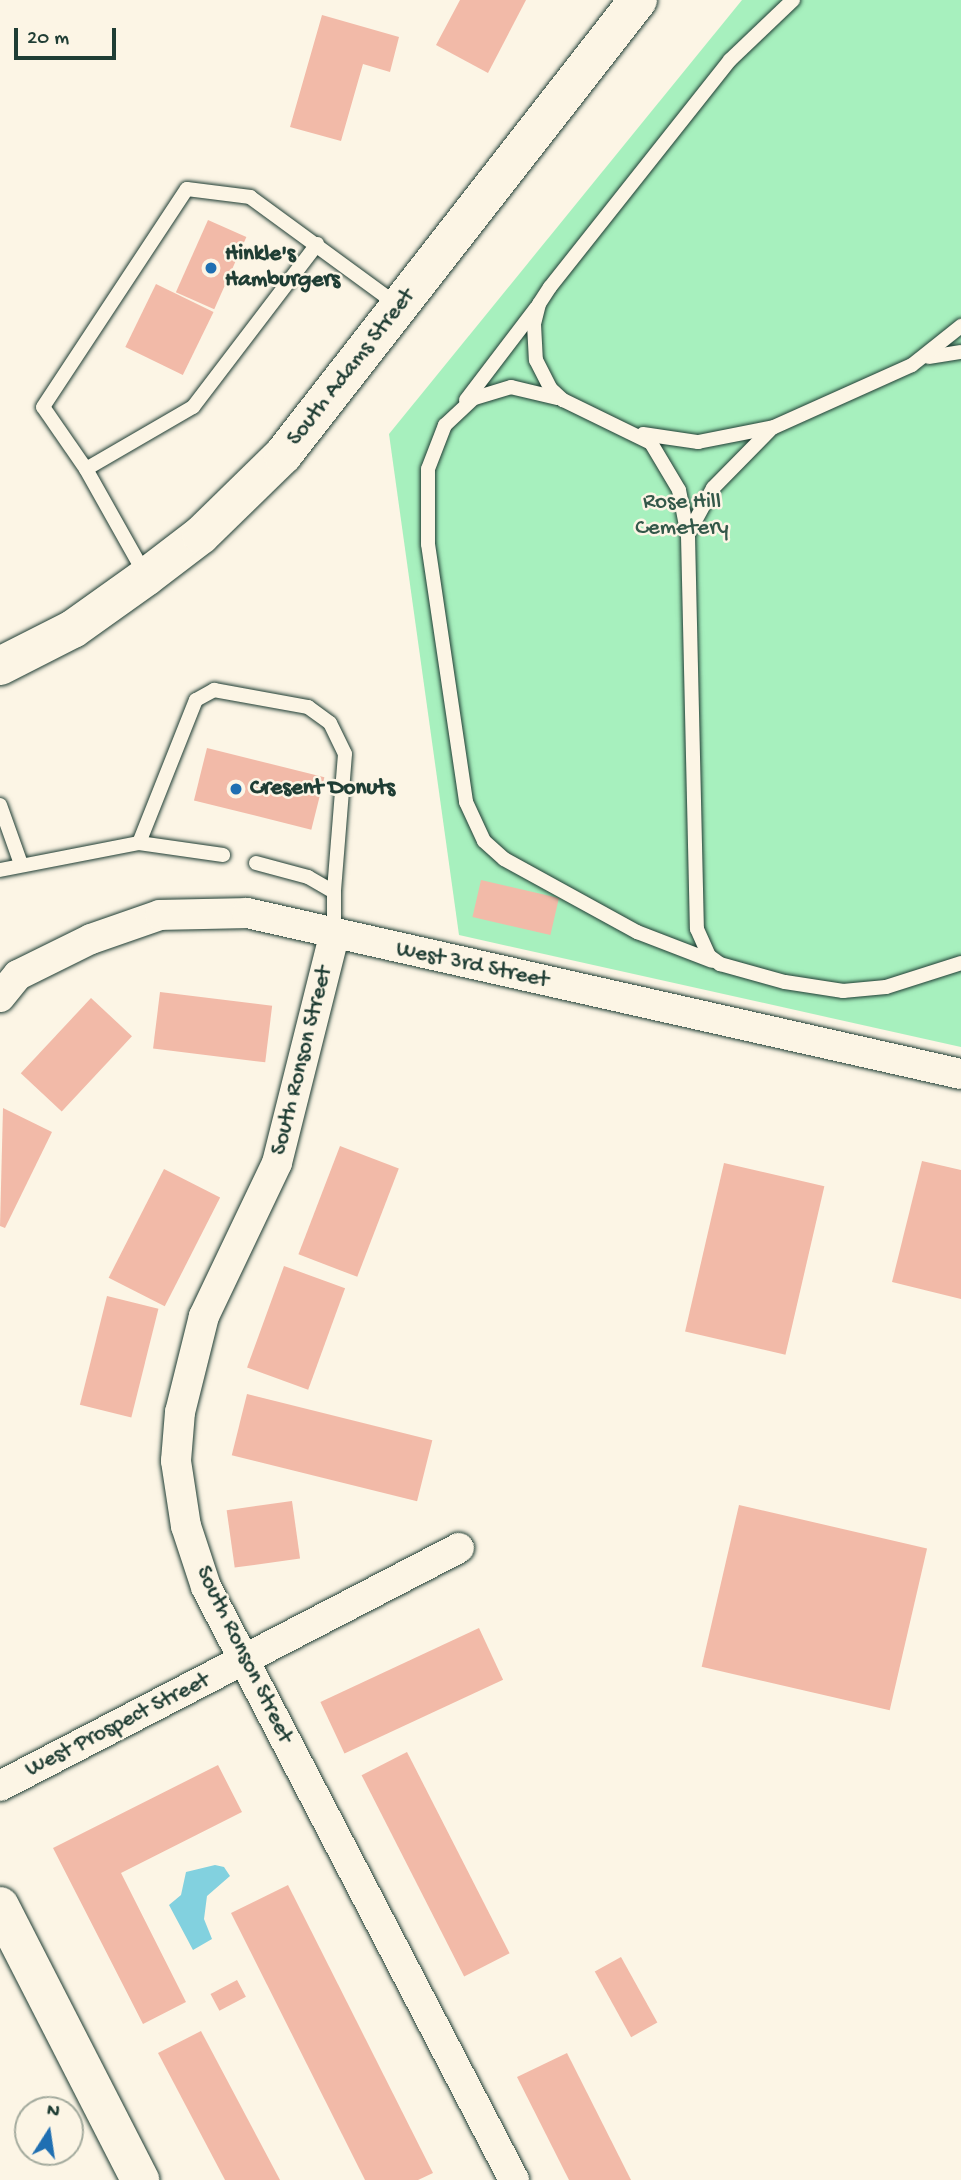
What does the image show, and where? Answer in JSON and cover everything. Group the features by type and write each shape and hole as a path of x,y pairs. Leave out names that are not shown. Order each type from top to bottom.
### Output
{"main road":[{"name":"South Adams Street","path":"0,666 73,629 146,577 201,534 284,455 638,0"},
{"path":"0,1906 140,2180"}],"street":[{"name":"West 3rd Street","path":"0,997 18,975 91,939 160,915 247,913 334,936 961,1074"},
{"name":"South Ronson Street","path":"334,936 277,1163 204,1316 180,1412 176,1461 186,1526 206,1587 242,1662 514,2180"},
{"name":"West Prospect Street","path":"0,1786 459,1548"}],"lane":[{"path":"793,0 760,26 730,60 445,425 432,453 425,502 470,816 492,851 504,859 637,932 720,964 785,982 855,991 915,980 961,962"},
{"path":"146,577 86,469 43,407 187,190 250,197 400,307"},
{"path":"86,469 192,407 317,244"},
{"path":"539,304 534,324 536,360 550,388 563,400"},
{"path":"912,365 961,326"},
{"path":"463,405 485,393 511,387 563,400 639,433 698,442 774,427 912,365 961,352"},
{"path":"688,536 713,488 774,427"},
{"path":"639,433 662,455 672,473 688,536 697,929 709,956 720,964"},
{"path":"139,843 196,700 214,690 308,707 330,723 345,754 334,892 334,936"},
{"path":"0,805 21,864"},
{"path":"0,870 139,843 223,855"},
{"path":"256,863 308,877 334,892"}],"green space":[{"name":"Rose Hill Cemetery","path":"742,0 961,0 961,1047 459,935 389,434"}],"water":[{"path":"215,1865 224,1867 230,1876 207,1896 204,1919 212,1939 193,1950 169,1905 181,1895 186,1872"}],"building":[{"path":"460,0 526,0 488,73 436,45"},
{"path":"322,15 399,37 390,72 363,64 341,141 290,127"},
{"path":"208,220 246,237 214,309 176,292"},
{"path":"156,284 214,312 183,375 125,347"},
{"path":"207,748 324,777 311,830 194,800"},
{"path":"481,880 559,898 550,935 472,917"},
{"path":"160,992 272,1006 265,1062 153,1049"},
{"path":"91,998 132,1036 62,1112 21,1073"},
{"path":"3,1108 52,1132 5,1228 0,1226"},
{"path":"340,1146 399,1169 357,1277 298,1254"},
{"path":"922,1161 961,1170 961,1299 892,1282"},
{"path":"724,1163 824,1186 785,1355 685,1332"},
{"path":"164,1169 220,1198 165,1306 109,1278"},
{"path":"284,1266 345,1288 308,1390 247,1367"},
{"path":"107,1296 158,1309 131,1417 80,1405"},
{"path":"247,1394 432,1440 417,1501 232,1455"},
{"path":"292,1501 300,1558 235,1568 227,1510"},
{"path":"739,1505 927,1548 890,1710 702,1667"},
{"path":"479,1628 503,1680 344,1754 320,1702"},
{"path":"407,1752 510,1953 464,1977 362,1775"},
{"path":"218,1765 242,1812 121,1873 186,2002 143,2024 53,1848"},
{"path":"288,1885 433,2173 418,2180 365,2180 231,1913"},
{"path":"621,1957 657,2023 631,2037 595,1972"},
{"path":"237,1980 246,1997 219,2011 211,1994"},
{"path":"201,2031 280,2180 225,2180 158,2053"},
{"path":"567,2053 631,2180 569,2180 517,2077"}],"place":[{"name":"Hinkle's Hamburgers","path":"211,268"},
{"name":"Cresent Donuts","path":"236,789"}]}
